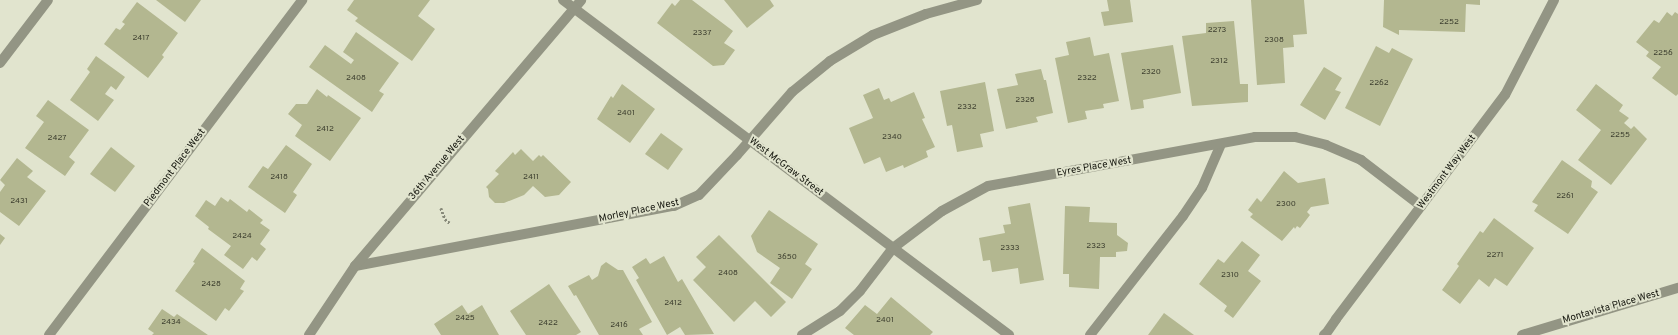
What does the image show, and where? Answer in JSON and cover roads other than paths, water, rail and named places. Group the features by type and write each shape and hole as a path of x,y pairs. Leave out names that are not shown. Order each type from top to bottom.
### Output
{"street":[{"path":"0,63 48,0"},
{"name":"Piedmont Place West","path":"48,335 302,0"},
{"name":"West McGraw Street","path":"563,0 1009,335"},
{"name":"36th Avenue West","path":"309,335 355,266 581,0"},
{"name":"Morley Place West","path":"355,266 674,206 699,195 751,141 792,92 830,61 873,35 926,14 977,0"},
{"name":"Westmont Way West","path":"1325,335 1505,95 1554,0"},
{"name":"Eyres Place West","path":"802,335 840,311 860,291 893,248 942,211 988,186 1255,137 1295,137 1326,145 1361,160 1421,206"},
{"path":"1090,335 1183,216 1202,188 1221,144"},
{"name":"Montavista Place West","path":"1522,335 1545,331 1678,288"}]}
